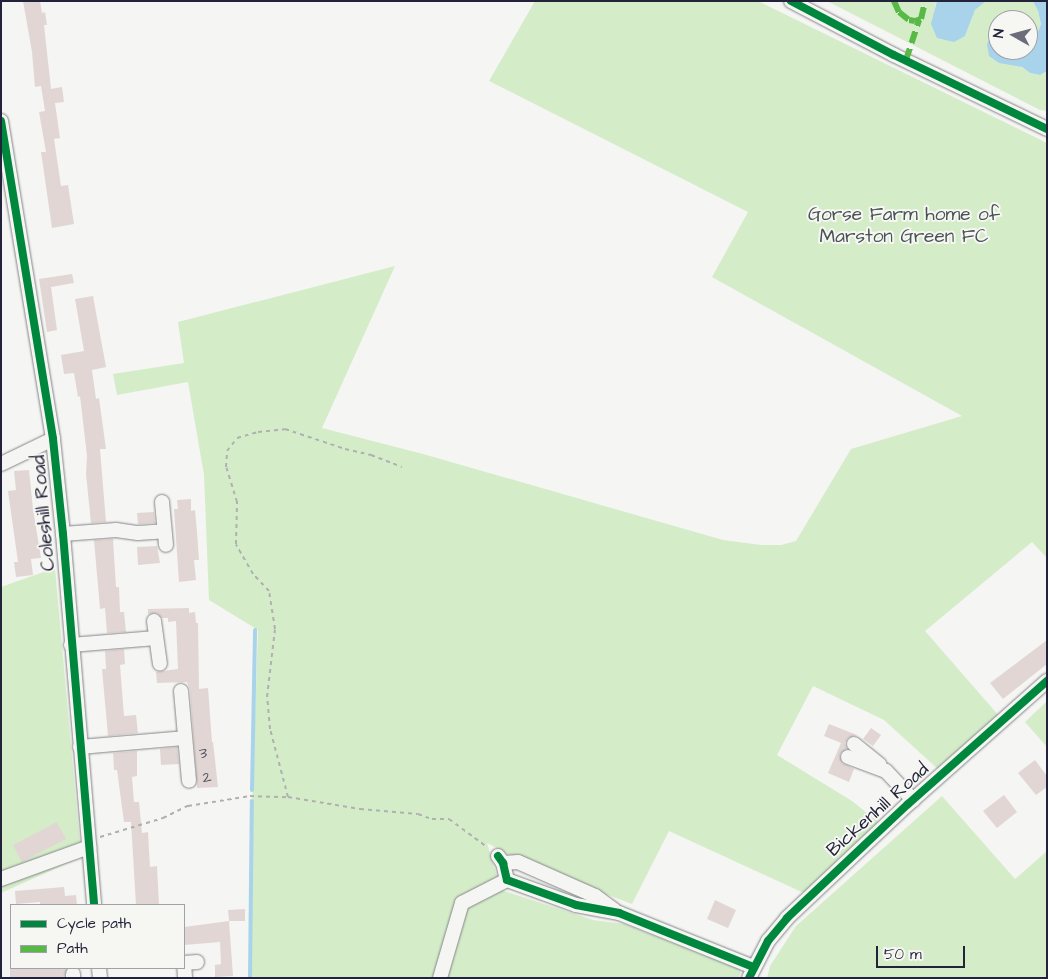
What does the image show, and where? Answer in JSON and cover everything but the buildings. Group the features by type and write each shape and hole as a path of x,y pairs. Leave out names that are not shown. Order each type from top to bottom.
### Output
{"street":[{"path":"791,1 894,55 1047,128"},
{"name":"Coleshill Road","path":"1,121 53,439 63,534 80,747 92,843 94,904"},
{"path":"1,464 53,439"},
{"path":"162,502 166,545"},
{"path":"63,534 116,530 138,533 164,531"},
{"path":"154,621 160,664"},
{"path":"71,645 156,638"},
{"name":"Bickenhill Road","path":"751,972 768,941 788,918 913,800 1047,681"},
{"path":"181,691 189,781"},
{"path":"80,747 184,738"},
{"path":"854,744 886,771 913,800"},
{"path":"848,757 886,771"},
{"path":"1,879 92,843"},
{"path":"507,880 501,860 518,862 595,896 619,913 751,972"},
{"path":"440,978 462,903 507,880 576,905 619,913"},
{"path":"185,978 188,963"}],"path":[{"path":"288,797 269,721 267,697 275,629 269,591 253,574 236,544 237,502 226,467 227,451 238,438 258,432 285,429 345,449 371,455 402,467"},
{"path":"92,843 163,818 188,806 250,796 288,797 360,809 418,814 432,819 449,819 501,860"}],"green space":[{"name":"Gorse Farm home of Marston Green FC","path":"535,1 758,1 1047,143 1047,558 1032,542 925,631 1000,717 939,770 884,720 813,686 777,755 852,801 881,824 804,893 669,831 632,904 527,864 487,843 501,890 593,920 624,924 741,970 739,978 252,978 252,804 258,630 209,600 204,475 188,382 117,395 113,374 184,363 178,322 395,266 322,428 423,454 723,540 761,545 781,545 796,541 851,449 962,416 712,277 748,212 489,81"},
{"path":"827,1 937,1 935,7 965,36 975,10 986,1 1033,1 1038,10 988,10 988,60 1011,60 1030,73 1040,75 1047,71 1047,111 1040,110"},
{"path":"1038,11 1041,24 1038,32"},
{"path":"55,568 81,857 1,893 1,587"},
{"path":"1047,701 1047,747 1025,722"},
{"path":"942,796 1015,879 1047,851 1047,978 767,978 770,966 796,926"}],"water":[{"path":"937,1 986,1 975,10 965,36 954,42 937,38 931,24"},
{"path":"1033,1 1047,1 1047,71 1040,75 1030,73 1022,67 999,63 995,60 1038,60 1038,32 1041,24"}],"waterway":[{"path":"252,790 255,630"},
{"path":"250,978 252,801"}],"marked path":[{"path":"894,1 899,12 909,20 915,21 921,19 925,1"},
{"path":"906,60 919,20"}],"cycle path":[{"path":"791,1 894,55 1047,129"},
{"path":"1,121 53,439 63,534 94,904"},
{"path":"749,978 768,941 787,918 908,804 1047,681"},
{"path":"498,856 503,863 507,880 576,905 619,913 753,967"}]}
